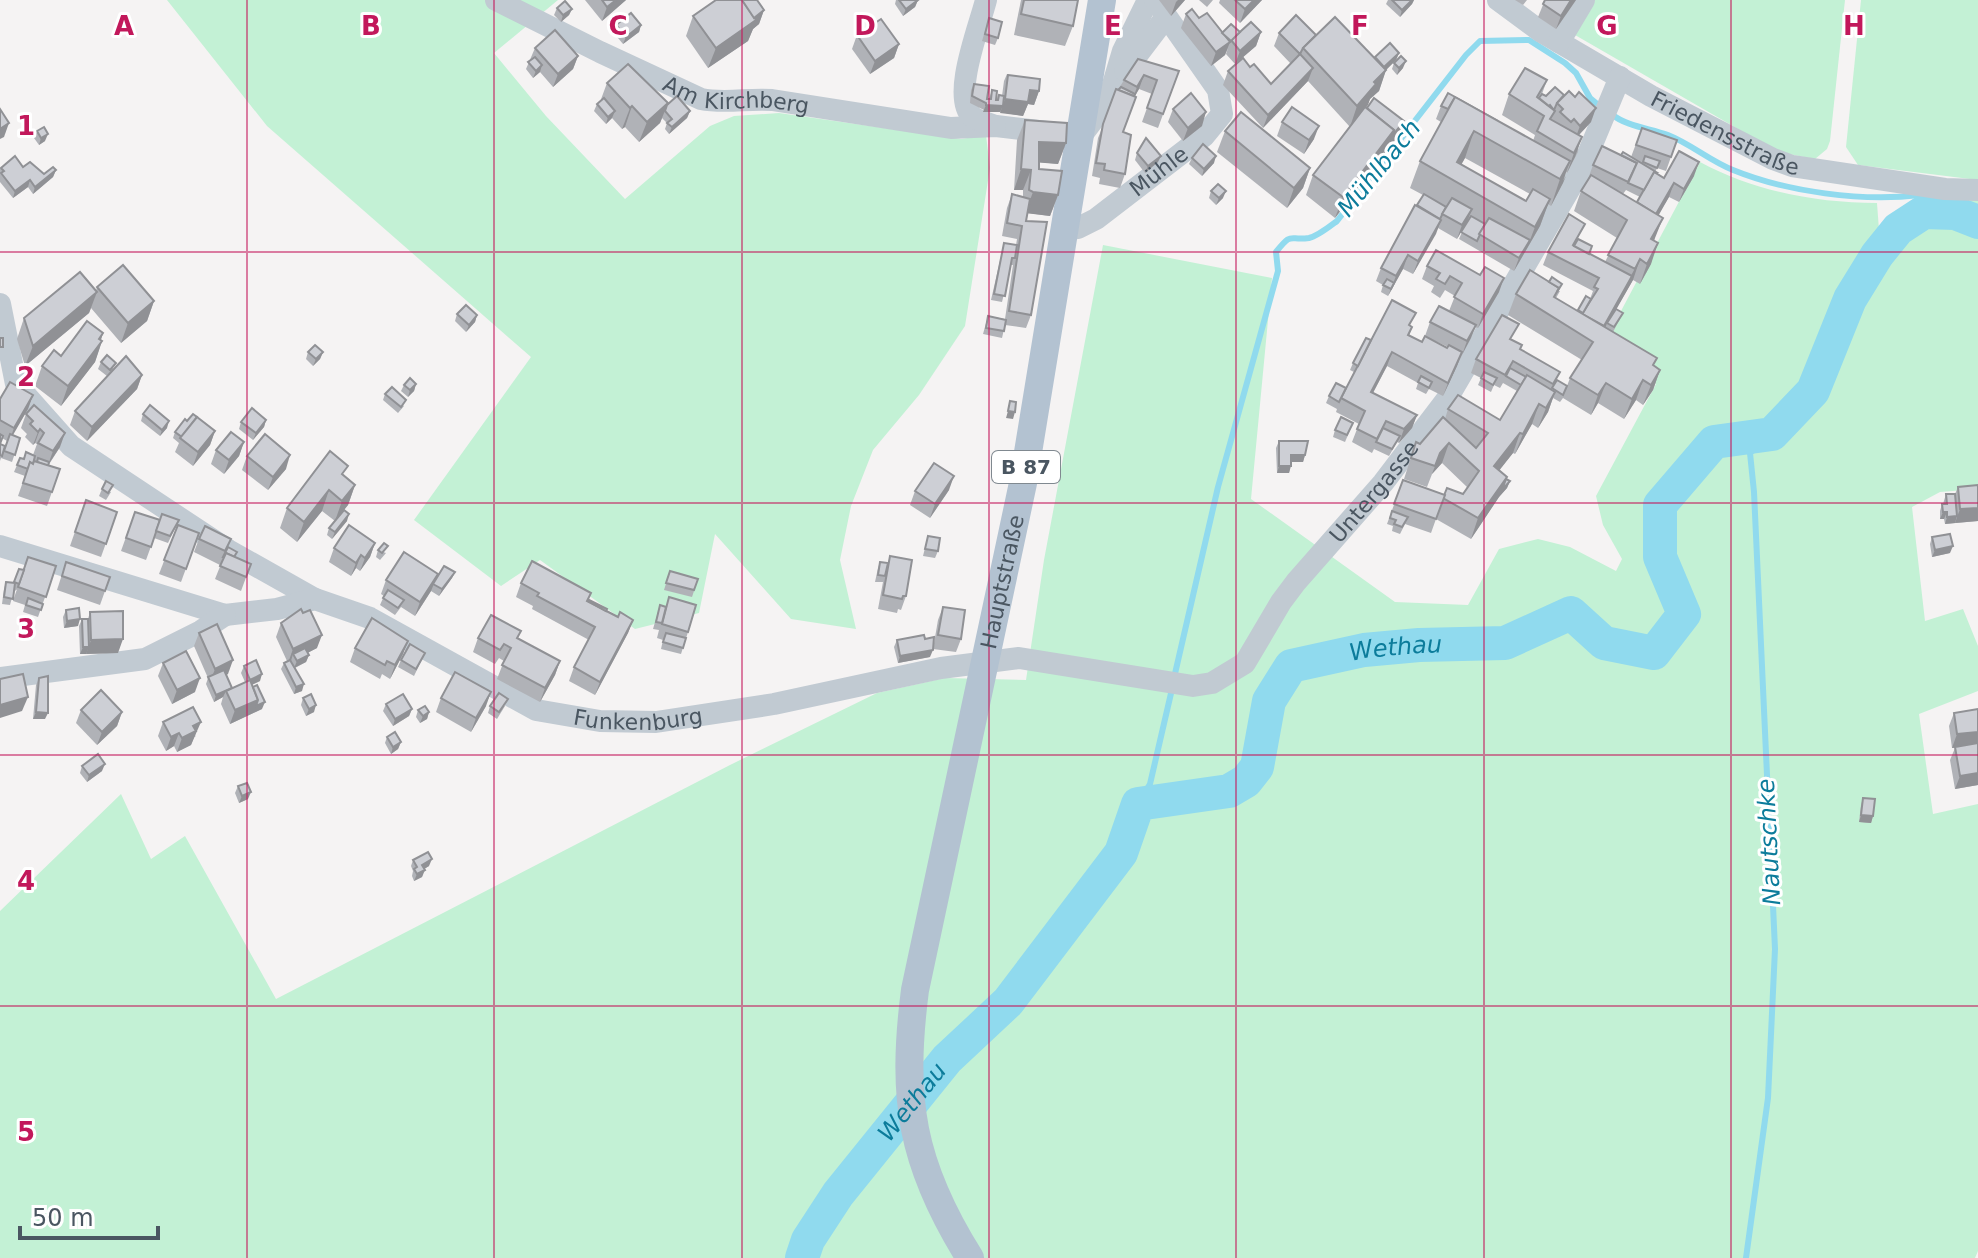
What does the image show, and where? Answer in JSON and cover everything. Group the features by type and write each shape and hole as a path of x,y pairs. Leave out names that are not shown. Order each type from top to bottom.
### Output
{"main road":[{"name":"Hauptstraße","path":"970,1258 941,1207 917,1139 908,1066 915,990 1021,494 1102,0"}],"street":[{"name":"Am Kirchberg","path":"496,0 701,99 718,103 772,100 951,128 996,126 1081,136"},
{"name":"Am Kirchberg","path":"986,0 963,88 964,105 972,117 996,126"},
{"path":"1112,88 1123,51 1148,0"},
{"name":"Friedensstraße","path":"1498,0 1514,14 1620,77 1741,143 1792,166 1945,189 1978,190"},
{"path":"1559,42 1584,0"},
{"path":"1081,136 1097,115 1160,8"},
{"name":"Mühle","path":"1065,229 1078,228 1096,219 1209,132 1222,114 1218,90 1160,8"},
{"name":"Untergasse","path":"985,660 1022,658 1193,686 1212,683 1245,663 1288,592 1383,483 1447,399 1583,166 1620,77"},
{"name":"Funkenburg","path":"0,304 16,384 71,446 228,550 315,599 370,618 536,710 600,721 656,722 774,704 985,660"},
{"path":"0,546 225,615 277,609 315,599"},
{"path":"0,678 145,659 201,631 225,615"}],"green space":[{"path":"167,0 558,0 494,53 546,116 625,199 710,126 734,116 779,113 961,139 986,135 990,168 965,326 919,395 873,450 851,506 840,560 856,629 791,619 715,534 699,613 635,629 540,560 501,586 414,520 531,357 267,126"},
{"path":"1595,0 1845,0 1827,149 1815,159 1778,152 1575,35"},
{"path":"1861,0 1978,0 1978,180 1858,165 1846,147"},
{"path":"1700,162 1763,188 1808,198 1877,203 1879,230 1902,207 1923,197 1978,197 1978,489 1940,492 1912,507 1925,621 1963,609 1978,646 1978,691 1919,714 1933,814 1978,804 1978,1251 1975,1258 0,1258 0,911 121,794 151,859 185,836 276,999 730,765 877,693 945,678 1026,680 1044,560 1103,245 1272,278 1251,499 1395,602 1468,605 1499,549 1538,539 1570,547 1616,571 1622,559 1603,525 1596,496 1656,384 1603,345"}],"building":[{"path":"602,0 616,0 607,7"},
{"path":"716,0 742,0 756,20 716,48 693,16"},
{"path":"742,0 757,0 764,10 754,18"},
{"path":"899,0 918,0 906,9"},
{"path":"1024,0 1078,0 1073,26 1021,14"},
{"path":"1235,0 1254,0 1245,9"},
{"path":"1392,0 1412,0 1402,10"},
{"path":"1545,0 1571,0 1561,16 1543,4"},
{"path":"565,1 572,9 563,15 557,8"},
{"path":"1192,9 1199,18 1207,13 1230,42 1216,52 1186,14"},
{"path":"631,13 641,25 626,37 616,25"},
{"path":"1296,15 1316,35 1300,54 1279,33"},
{"path":"1335,17 1386,70 1357,106 1303,48"},
{"path":"989,18 1002,22 998,38 985,34"},
{"path":"881,19 899,44 875,61 857,35"},
{"path":"1251,22 1261,32 1240,51 1231,40"},
{"path":"1231,24 1240,32 1231,41 1222,33"},
{"path":"555,30 578,56 558,74 535,48"},
{"path":"1390,43 1399,53 1384,67 1375,57"},
{"path":"1300,54 1313,68 1268,115 1228,71 1243,58 1250,67 1254,64 1271,84"},
{"path":"1401,56 1406,61 1399,68 1394,63"},
{"path":"535,57 542,65 536,71 528,62"},
{"path":"1138,59 1179,71 1163,114 1147,108 1157,80 1144,75 1137,87 1124,80"},
{"path":"628,64 668,103 647,122 607,83"},
{"path":"1525,68 1547,80 1537,97 1555,111 1550,119 1582,137 1574,153 1537,131 1544,116 1509,94"},
{"path":"1008,75 1040,79 1039,91 1030,90 1028,102 1005,99"},
{"path":"974,84 989,86 987,99 991,99 992,90 997,91 996,100 999,95 1004,96 1003,106 986,105 972,96"},
{"path":"1121,87 1135,94 1134,96 1118,90"},
{"path":"1555,87 1564,95 1554,110 1539,98"},
{"path":"1116,89 1136,97 1123,132 1131,135 1125,174 1104,170 1105,164 1096,163 1103,124"},
{"path":"1569,91 1575,97 1579,92 1596,108 1580,126 1560,112 1563,109 1557,103"},
{"path":"1191,93 1206,112 1188,128 1173,109"},
{"path":"1448,93 1498,121 1455,97 1448,109 1441,106"},
{"path":"677,96 690,111 672,127 667,123 672,119 665,111"},
{"path":"1455,97 1570,161 1560,179 1474,131 1457,162 1526,201 1533,189 1550,199 1535,227 1420,161"},
{"path":"604,98 615,111 608,117 597,104"},
{"path":"1374,98 1404,121 1392,136 1394,130 1367,108"},
{"path":"1292,107 1319,126 1309,140 1282,122"},
{"path":"1365,107 1394,130 1343,197 1313,175"},
{"path":"0,109 9,123 0,129"},
{"path":"1241,112 1310,168 1294,188 1225,131"},
{"path":"1025,120 1067,123 1066,143 1039,142 1039,169 1062,171 1058,195 1029,190 1031,170 1021,169"},
{"path":"44,127 48,134 41,138 37,131"},
{"path":"1642,128 1677,140 1671,157 1636,145"},
{"path":"1146,138 1161,156 1148,166 1137,153"},
{"path":"1203,144 1216,156 1204,169 1192,158"},
{"path":"1602,146 1637,163 1628,182 1593,165"},
{"path":"1679,151 1699,162 1684,189 1674,183 1656,214 1637,202 1654,172 1664,178"},
{"path":"1623,152 1656,172 1644,190 1628,183 1637,163 1621,155"},
{"path":"15,156 23,167 30,162 44,174 53,167 56,170 35,187 30,180 15,191 1,173 4,171 1,168"},
{"path":"1645,156 1660,161 1657,168 1643,162"},
{"path":"1591,175 1663,218 1651,239 1658,243 1647,264 1640,259 1635,269 1608,255 1627,220 1581,191"},
{"path":"1218,184 1226,191 1219,198 1211,191"},
{"path":"1012,194 1030,199 1026,221 1047,222 1031,315 1009,311 1022,226 1007,223"},
{"path":"1424,194 1446,207 1440,219 1417,205"},
{"path":"1452,198 1472,209 1462,225 1442,214"},
{"path":"1415,205 1441,220 1418,261 1408,255 1396,276 1381,268"},
{"path":"1569,214 1585,224 1573,245 1632,276 1604,326 1582,314 1598,289 1594,287 1599,278 1548,252"},
{"path":"1471,216 1485,224 1477,241 1461,232"},
{"path":"1489,218 1530,240 1519,258 1479,234"},
{"path":"1578,239 1592,246 1589,254 1574,246"},
{"path":"1004,243 1017,245 1005,296 994,294"},
{"path":"1436,250 1480,275 1485,267 1504,278 1483,314 1454,297 1462,283 1450,276 1445,284 1436,279 1440,273 1427,266"},
{"path":"123,265 154,301 128,323 97,287"},
{"path":"1530,270 1559,288 1554,297 1657,358 1653,365 1660,370 1651,385 1643,380 1632,399 1606,383 1598,395 1570,378 1593,342 1516,294"},
{"path":"80,272 97,292 33,346 24,318"},
{"path":"1552,277 1562,284 1557,292 1559,288 1549,282"},
{"path":"1387,279 1394,283 1391,289 1383,285"},
{"path":"1586,296 1591,299 1583,313 1578,310"},
{"path":"1392,300 1416,313 1409,325 1412,327 1408,335 1422,342 1425,336 1462,352 1448,383 1392,352 1371,392 1417,415 1404,429 1386,421 1377,439 1357,429 1365,411 1341,398"},
{"path":"466,305 477,315 469,325 457,314"},
{"path":"1439,306 1476,325 1467,341 1430,322"},
{"path":"1616,309 1623,313 1614,327 1607,323"},
{"path":"1502,315 1519,324 1510,339 1522,345 1520,349 1560,372 1553,384 1513,361 1505,375 1476,359"},
{"path":"988,316 1006,320 1004,331 986,328"},
{"path":"87,321 103,333 99,339 102,341 68,386 42,366 54,350 61,356"},
{"path":"1366,338 1371,340 1358,366 1353,363"},
{"path":"315,345 323,352 316,359 308,352"},
{"path":"107,355 116,363 110,370 101,362"},
{"path":"126,356 142,375 92,427 75,411"},
{"path":"1510,368 1526,377 1521,385 1506,376"},
{"path":"1484,372 1497,378 1493,385 1481,378"},
{"path":"1527,375 1555,392 1546,408 1539,404 1523,434 1520,433 1494,466 1507,477 1478,518 1443,498 1447,488 1463,494 1479,471 1449,443 1440,453 1435,466 1411,458 1416,442 1420,444 1443,417 1476,448 1488,433 1448,409 1458,395 1500,420"},
{"path":"1421,376 1432,382 1429,388 1418,382"},
{"path":"410,378 416,384 410,390 404,385"},
{"path":"1557,380 1567,386 1563,395 1552,388"},
{"path":"10,382 33,395 14,428 0,420 0,399"},
{"path":"1336,383 1346,388 1339,402 1329,396"},
{"path":"392,387 406,400 401,407 385,394"},
{"path":"1010,401 1016,402 1015,412 1008,411"},
{"path":"34,405 65,433 53,451 38,443 44,433 40,429 38,432 30,424 33,421 26,414"},
{"path":"150,405 169,421 162,430 143,414"},
{"path":"252,408 266,420 256,433 241,422"},
{"path":"193,414 197,417 182,437 175,432"},
{"path":"197,417 215,431 198,452 180,438"},
{"path":"1341,417 1353,423 1347,435 1335,430"},
{"path":"1383,428 1400,436 1392,449 1376,442"},
{"path":"231,432 244,442 229,460 216,450"},
{"path":"10,434 20,438 15,455 4,451"},
{"path":"265,434 290,455 273,477 247,456"},
{"path":"1279,441 1308,441 1305,455 1291,455 1291,466 1279,466"},
{"path":"330,451 348,466 342,474 355,485 342,501 329,490 304,522 287,508"},
{"path":"26,452 35,456 28,469 17,465"},
{"path":"38,458 49,462 48,466 37,462"},
{"path":"34,461 60,469 52,492 23,483 30,462 33,464"},
{"path":"934,463 954,476 935,504 915,491"},
{"path":"1403,480 1445,495 1436,519 1394,504"},
{"path":"106,481 113,485 108,493 102,489"},
{"path":"1978,485 1978,508 1960,509 1958,487"},
{"path":"1946,494 1955,494 1957,516 1947,517 1947,512 1943,512 1942,504 1947,504"},
{"path":"86,500 117,512 106,544 75,532"},
{"path":"344,510 349,514 335,532 329,528"},
{"path":"1392,511 1408,517 1402,527 1390,518"},
{"path":"135,512 160,520 151,547 126,538"},
{"path":"162,514 179,520 170,536 156,531"},
{"path":"178,525 199,533 186,569 164,560"},
{"path":"349,525 375,543 365,558 361,555 356,563 334,548"},
{"path":"205,526 231,539 225,551 199,539"},
{"path":"1950,534 1953,546 1935,550 1932,537"},
{"path":"928,536 940,538 938,551 925,549"},
{"path":"384,543 388,546 382,553 378,550"},
{"path":"228,547 237,552 234,557 226,553 223,557"},
{"path":"404,552 438,574 420,602 386,580"},
{"path":"226,553 251,564 246,577 220,566"},
{"path":"890,556 912,560 906,596 902,599 883,595"},
{"path":"28,557 56,566 46,597 18,587"},
{"path":"532,561 591,593 587,601 618,617 620,612 633,620 600,682 574,667 595,627 537,596 539,593 521,583"},
{"path":"66,562 110,577 105,591 62,576"},
{"path":"880,562 888,563 885,576 878,575"},
{"path":"444,566 455,572 442,589 433,584"},
{"path":"19,569 24,570 19,584 14,582"},
{"path":"670,571 698,579 694,590 666,583"},
{"path":"6,582 15,583 13,599 4,597"},
{"path":"388,590 404,600 398,608 383,598"},
{"path":"669,597 696,605 688,632 662,624"},
{"path":"28,598 43,604 41,610 26,605"},
{"path":"660,605 666,607 662,623 656,622"},
{"path":"943,607 965,610 961,639 938,635"},
{"path":"79,608 80,619 67,621 66,610"},
{"path":"301,609 303,613 310,610 322,635 293,649 281,623"},
{"path":"123,611 123,639 91,640 90,612"},
{"path":"491,615 521,631 517,638 560,661 545,688 502,665 511,648 504,644 500,650 478,638"},
{"path":"372,618 408,641 395,665 387,661 385,665 355,648"},
{"path":"82,619 88,619 89,647 83,647"},
{"path":"217,624 233,660 215,669 199,633"},
{"path":"666,633 686,638 683,648 663,642"},
{"path":"924,635 925,639 934,637 933,650 900,656 897,640"},
{"path":"410,644 425,653 416,669 401,660"},
{"path":"305,648 309,655 297,661 293,654"},
{"path":"186,651 200,678 177,690 163,663"},
{"path":"256,660 262,674 250,680 244,666"},
{"path":"290,660 304,684 296,687 284,663"},
{"path":"224,670 232,688 216,695 208,677"},
{"path":"455,672 491,692 476,718 441,698"},
{"path":"23,674 28,697 0,705 0,679"},
{"path":"48,676 48,713 36,712 39,678"},
{"path":"250,680 258,700 235,710 226,691"},
{"path":"257,685 265,702 256,706 258,700 253,687"},
{"path":"101,690 122,712 102,732 81,710"},
{"path":"499,693 508,699 499,712 490,706"},
{"path":"311,694 316,705 309,709 303,698"},
{"path":"403,694 412,709 395,719 386,704"},
{"path":"425,706 429,712 423,716 418,710"},
{"path":"193,707 201,722 193,726 196,731 182,738 179,733 171,737 163,722"},
{"path":"1978,709 1978,732 1957,734 1954,713"},
{"path":"395,732 401,742 393,747 387,737"},
{"path":"1978,743 1978,773 1960,776 1955,747"},
{"path":"98,754 105,764 89,775 82,766"},
{"path":"247,783 251,792 242,796 238,786"},
{"path":"1863,798 1875,799 1873,816 1861,815"},
{"path":"428,852 432,859 422,865 425,870 417,874 413,860"}],"waterway":[{"name":"Mühlbach","path":"1174,678 1218,487 1278,271 1276,252 1288,239 1312,237 1337,221 1480,41 1529,40 1576,73 1590,98 1602,108"},
{"name":"Mühlbach","path":"1611,114 1631,125 1676,139 1716,162 1754,178 1850,196 1920,195"},
{"name":"Mühlbach","path":"1954,198 1978,212"},
{"name":"Wethau","path":"802,1258 808,1240 838,1194 947,1059 1008,1002 1121,853 1138,804 1229,791 1246,781 1257,767 1269,701 1291,666 1364,650 1505,643 1571,613 1604,643 1654,653 1684,614 1660,557 1660,505 1714,442 1772,434 1813,391 1850,299 1877,255 1898,229 1924,212 1955,213 1978,222"},
{"name":"Nautschke","path":"1746,1258 1768,1098 1775,949 1750,453 1772,434"},
{"name":"Mühlbach","path":"1138,804 1150,784 1172,689"}]}
